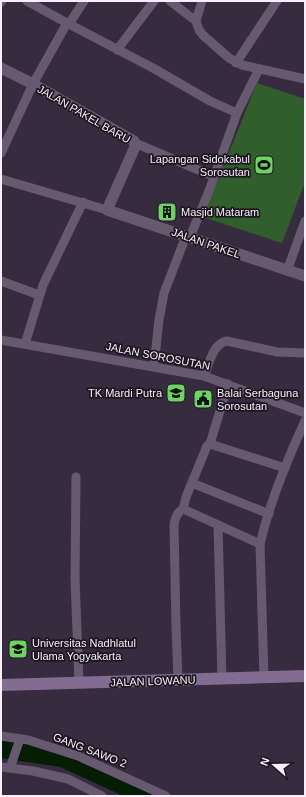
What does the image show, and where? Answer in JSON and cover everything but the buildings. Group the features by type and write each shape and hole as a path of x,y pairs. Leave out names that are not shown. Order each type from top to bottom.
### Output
{"main road":[{"name":"JALAN LOWANU","path":"1,686 305,676"}],"street":[{"path":"27,1 153,68 210,101 237,113"},
{"name":"JALAN PAKEL BARU","path":"1,153 33,84 68,23 84,1"},
{"path":"117,50 154,1"},
{"path":"170,1 196,21 204,36 220,51 236,62 259,69 305,79"},
{"path":"196,21 202,1"},
{"path":"236,62 277,1"},
{"name":"JALAN PAKEL BARU","path":"1,68 33,84 135,142 134,149 107,210"},
{"path":"154,366 159,320 164,293 209,191 237,113 259,69"},
{"path":"135,142 208,174"},
{"path":"1,179 107,210"},
{"path":"25,344 39,295 83,202"},
{"name":"JALAN PAKEL","path":"107,210 305,276"},
{"path":"287,271 305,222"},
{"path":"1,281 39,295"},
{"name":"JALAN SOROSUTAN","path":"1,340 204,376 305,413"},
{"path":"204,376 217,346 223,341 277,352 305,353"},
{"path":"178,680 174,525 176,516 183,510 207,446 210,444 228,384"},
{"path":"264,678 260,544 285,468 305,421"},
{"path":"210,444 285,468"},
{"path":"76,477 75,579 79,683"},
{"path":"192,483 269,514"},
{"path":"183,510 260,544"},
{"path":"218,525 222,679"},
{"name":"GANG SAWO 2","path":"1,736 18,742 39,743 90,761 166,796"},
{"path":"18,742 8,766 68,780 102,796"}],"green space":[{"name":"Lapangan Sidokabul Sorosutan","path":"257,83 305,99 305,182 282,243 203,217"}],"waterway":[{"path":"1,749 62,758 145,796"}],"place":[{"name":"Lapangan Sidokabul Sorosutan","path":"264,165"},
{"name":"Masjid Mataram","path":"167,212"},
{"name":"TK Mardi Putra","path":"176,393"},
{"name":"Balai Serbaguna Sorosutan","path":"203,399"},
{"name":"Universitas Nadhlatul Ulama Yogyakarta","path":"18,649"}]}
